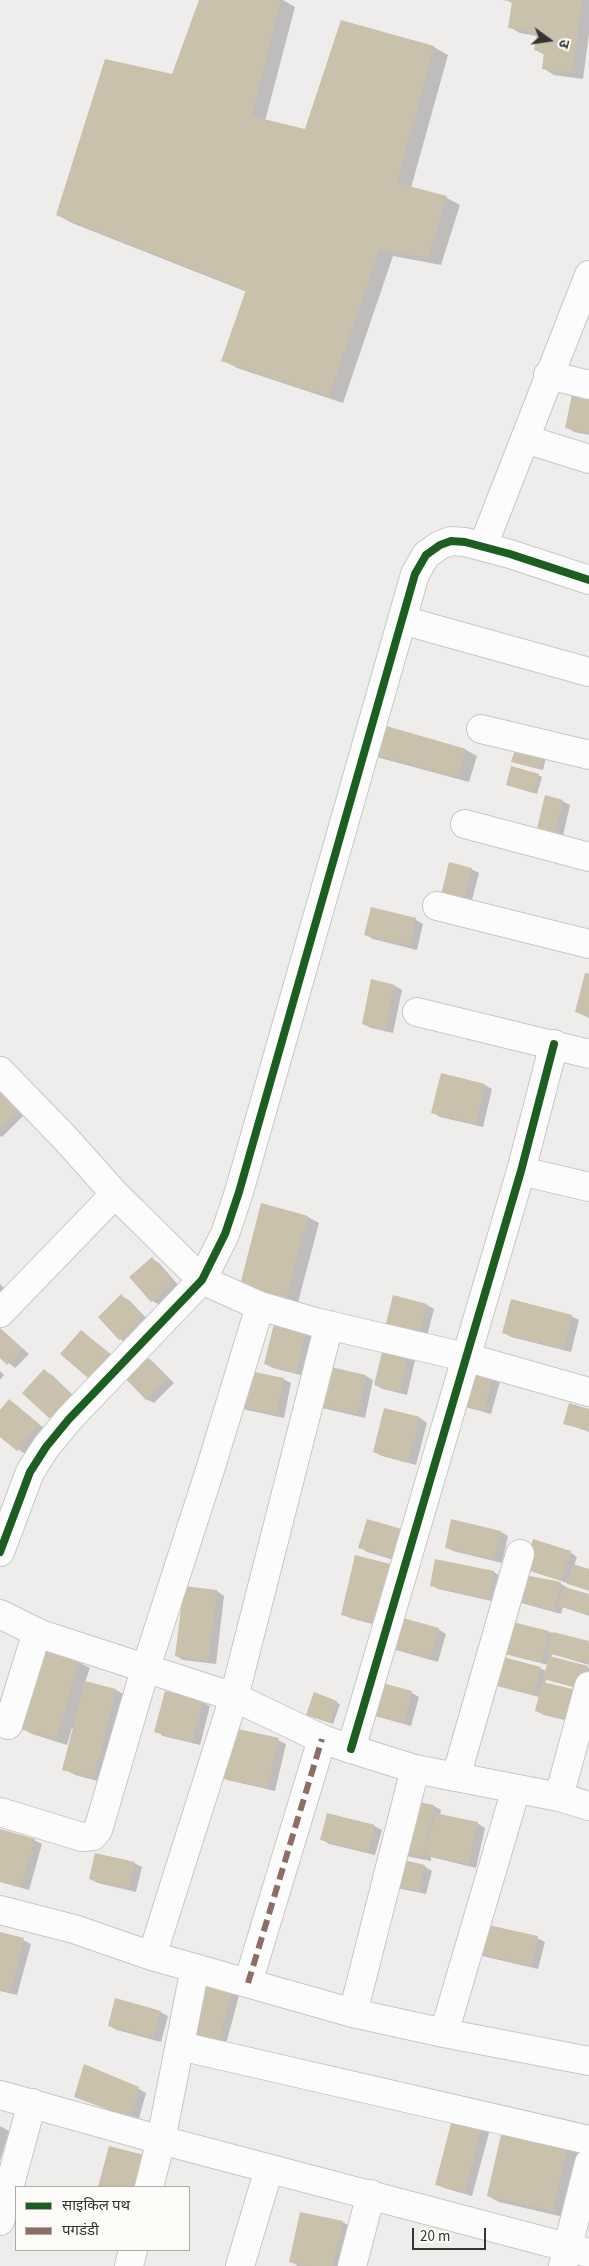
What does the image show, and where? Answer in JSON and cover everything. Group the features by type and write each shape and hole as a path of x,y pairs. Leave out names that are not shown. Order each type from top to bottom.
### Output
{"street":[{"path":"483,546 548,375 580,322 589,275"},
{"path":"548,375 589,385"},
{"path":"525,439 589,459"},
{"path":"0,1552 30,1472 46,1447 69,1419 202,1280 225,1234 239,1192 415,574 426,556 440,545 451,541 483,546 589,580"},
{"path":"402,620 589,672"},
{"path":"481,729 589,755"},
{"path":"465,824 589,857"},
{"path":"437,906 589,944"},
{"path":"417,1012 589,1054"},
{"path":"352,1750 465,1357 521,1171 554,1044"},
{"path":"0,1071 66,1139 115,1194 202,1280 260,1306 330,1326 465,1357 589,1392"},
{"path":"521,1171 589,1187"},
{"path":"0,1313 115,1194"},
{"path":"0,1812 82,1837 93,1836 98,1830 146,1668 210,1470 260,1306"},
{"path":"152,1956 234,1696 330,1326"},
{"path":"456,1776 520,1554"},
{"path":"0,1614 37,1632 234,1696 322,1739 352,1750 415,1769 516,1788 589,1806"},
{"path":"8,1725 37,1632"},
{"path":"559,1798 589,1686"},
{"path":"248,1983 322,1739"},
{"path":"353,2012 415,1769"},
{"path":"444,2033 516,1788"},
{"path":"0,1910 74,1929 152,1956 353,2012 444,2033 589,2062"},
{"path":"149,2186 162,2140 195,1968"},
{"path":"180,2046 589,2140"},
{"path":"0,2095 268,2169 371,2194 573,2255 589,2163"},
{"path":"0,2221 32,2103"},
{"path":"240,2266 268,2169"},
{"path":"352,2266 371,2194"},
{"path":"129,2266 134,2251"}],"building":[{"path":"199,0 281,0 251,116 305,129 341,20 434,46 397,183 447,196 428,258 379,249 329,396 221,361 246,290 56,215 105,59 172,74"},
{"path":"503,0 582,0 572,73 542,69 544,52 534,50 537,32 508,28 512,2"},
{"path":"573,390 589,393 589,433 565,428"},
{"path":"376,723 466,749 458,777 368,752"},
{"path":"517,743 544,750 539,769 511,762"},
{"path":"511,766 539,774 534,793 506,785"},
{"path":"545,795 563,800 553,841 535,837"},
{"path":"449,862 472,868 463,905 440,899"},
{"path":"371,907 416,918 410,946 364,935"},
{"path":"585,973 589,974 589,1016 575,1012"},
{"path":"371,979 395,985 385,1030 362,1024"},
{"path":"441,1073 485,1084 475,1124 431,1113"},
{"path":"0,1080 24,1105 0,1128"},
{"path":"261,1203 308,1216 285,1305 238,1293"},
{"path":"152,1257 173,1282 151,1302 129,1277"},
{"path":"121,1294 143,1317 119,1340 98,1317"},
{"path":"393,1295 427,1304 418,1340 384,1332"},
{"path":"511,1299 572,1315 563,1349 502,1333"},
{"path":"275,1320 307,1328 296,1373 264,1364"},
{"path":"0,1328 22,1349 7,1365 0,1358"},
{"path":"81,1330 109,1353 88,1378 60,1354"},
{"path":"383,1348 409,1354 400,1392 374,1385"},
{"path":"143,1354 167,1378 146,1400 122,1375"},
{"path":"322,1365 366,1375 357,1414 313,1404"},
{"path":"467,1365 494,1373 484,1411 456,1403"},
{"path":"44,1369 71,1395 49,1418 22,1393"},
{"path":"245,1370 284,1378 276,1414 238,1406"},
{"path":"9,1399 39,1424 17,1451 0,1437 0,1410"},
{"path":"569,1403 589,1409 589,1431 563,1424"},
{"path":"384,1408 420,1417 408,1462 373,1452"},
{"path":"367,1519 405,1530 396,1559 358,1548"},
{"path":"451,1519 501,1531 494,1559 445,1548"},
{"path":"533,1539 571,1551 561,1581 524,1569"},
{"path":"355,1555 394,1565 380,1624 341,1615"},
{"path":"435,1559 494,1571 488,1599 430,1586"},
{"path":"573,1564 589,1569 589,1590 567,1584"},
{"path":"520,1574 561,1582 554,1611 512,1599"},
{"path":"184,1586 217,1590 208,1661 175,1656"},
{"path":"564,1587 589,1594 589,1615 558,1606"},
{"path":"396,1616 439,1628 430,1658 387,1646"},
{"path":"504,1620 549,1631 541,1662 496,1651"},
{"path":"553,1632 589,1641 589,1663 547,1653"},
{"path":"43,1650 79,1661 56,1740 20,1729"},
{"path":"495,1655 541,1667 534,1694 488,1683"},
{"path":"549,1656 588,1666 582,1689 543,1679"},
{"path":"85,1681 116,1689 94,1778 62,1770"},
{"path":"375,1681 412,1691 404,1723 366,1712"},
{"path":"542,1682 581,1691 574,1721 535,1711"},
{"path":"165,1691 203,1700 192,1742 154,1732"},
{"path":"314,1692 337,1701 330,1723 306,1715"},
{"path":"229,1727 279,1738 267,1788 218,1777"},
{"path":"408,1800 434,1805 423,1857 397,1852"},
{"path":"327,1813 375,1825 368,1852 320,1840"},
{"path":"435,1813 478,1822 468,1864 425,1855"},
{"path":"0,1829 35,1839 21,1887 0,1881"},
{"path":"95,1853 135,1862 129,1888 89,1879"},
{"path":"395,1858 425,1865 419,1891 389,1884"},
{"path":"479,1923 538,1936 531,1966 473,1952"},
{"path":"0,1932 24,1938 10,1992 0,1989"},
{"path":"200,1978 233,1986 219,2040 186,2032"},
{"path":"115,1998 161,2011 153,2038 108,2026"},
{"path":"84,2064 139,2087 130,2118 74,2097"},
{"path":"453,2116 483,2123 465,2192 435,2185"},
{"path":"503,2126 569,2141 553,2211 487,2196"},
{"path":"109,2146 144,2155 136,2186 98,2186"},
{"path":"300,2212 343,2221 333,2266 306,2266 289,2262"}],"marked path":[{"path":"248,1983 322,1739"}],"cycle path":[{"path":"0,1552 30,1472 46,1447 69,1419 202,1280 225,1234 239,1192 415,574 426,555 440,545 451,541 465,542 510,554 589,580"},
{"path":"351,1749 521,1171 554,1044"}]}
